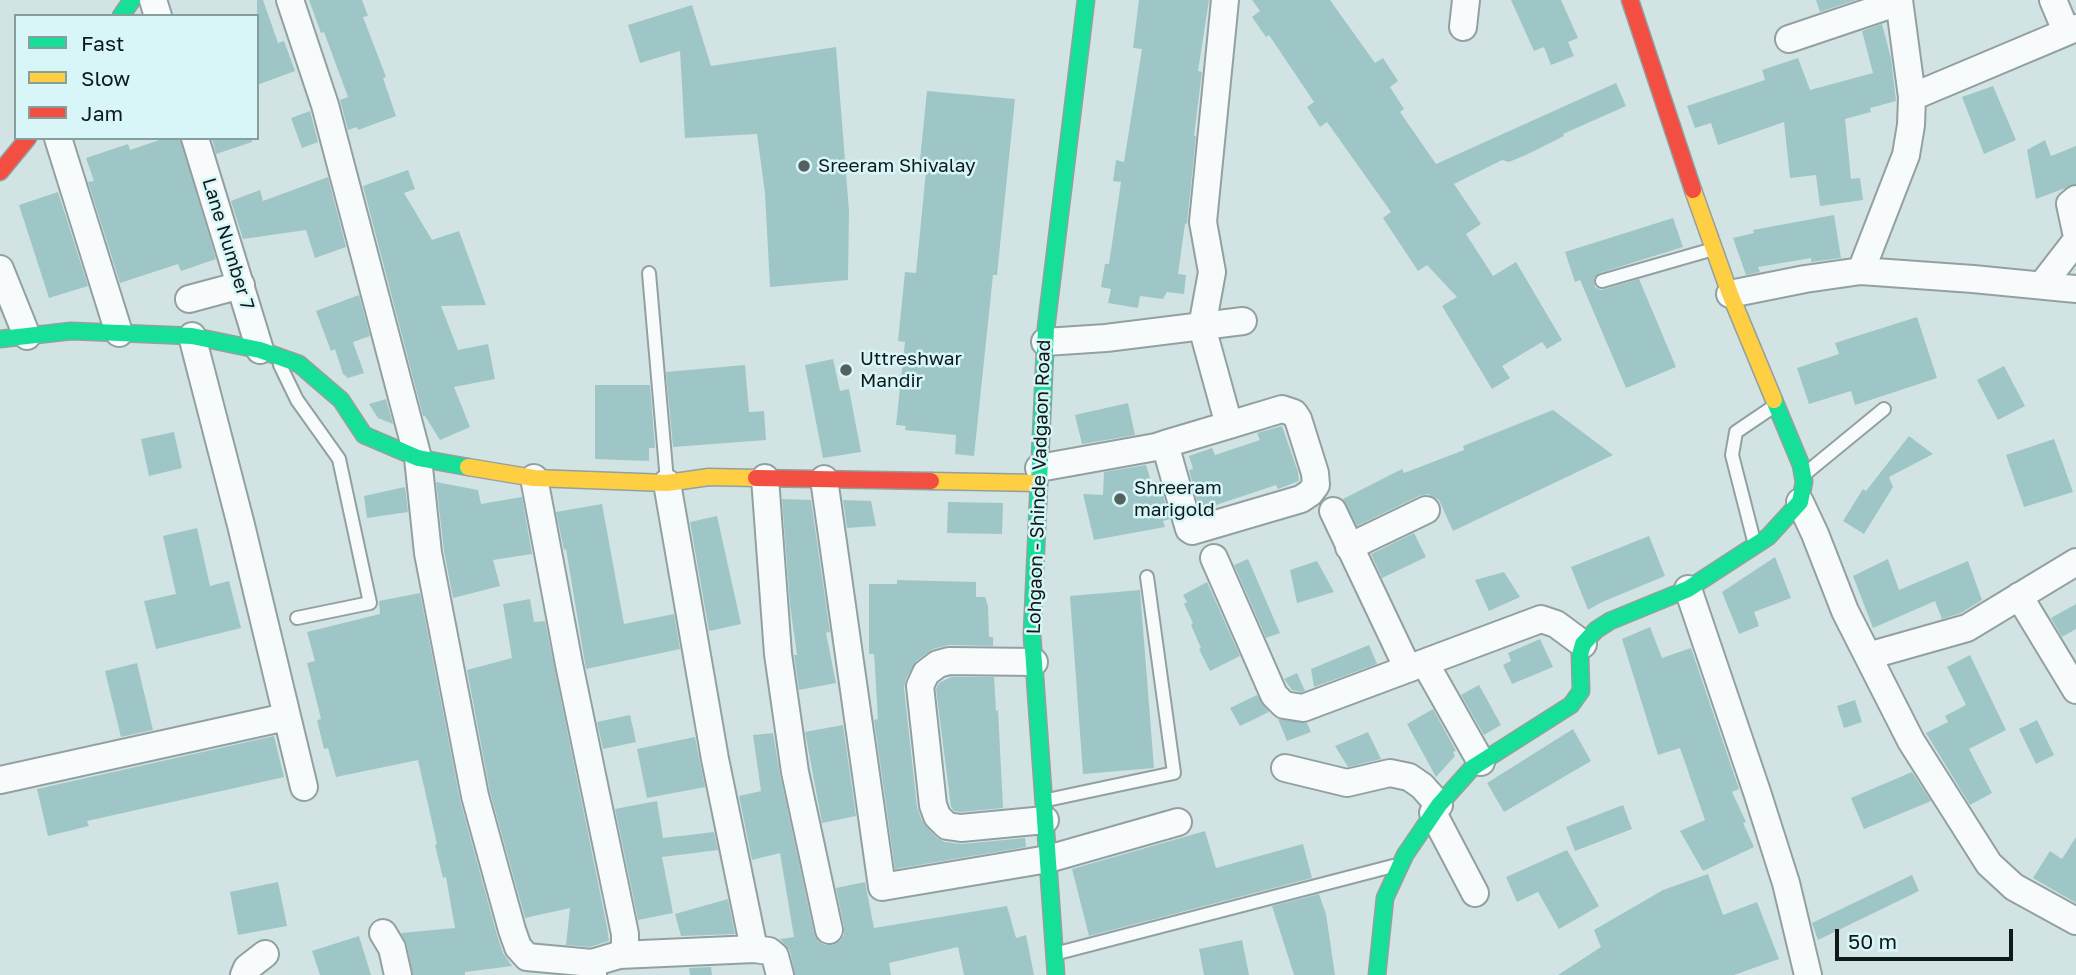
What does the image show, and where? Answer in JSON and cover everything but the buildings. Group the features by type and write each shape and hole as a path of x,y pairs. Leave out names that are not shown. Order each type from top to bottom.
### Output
{"street":[{"path":"290,0 325,105 418,457 428,553 474,796 518,947 527,957 592,969 619,955 754,949 769,951 775,956 780,975"},
{"name":"Lohgaon - Shinde Vadgaon Road","path":"1056,975 1032,635 1045,342 1086,0"},
{"path":"1225,0 1203,222 1212,272 1202,327 1229,425"},
{"path":"1463,27 1466,0"},
{"path":"1377,975 1385,898 1401,864 1436,809 1472,768 1571,705 1581,691 1580,655 1583,644 1596,630 1610,621 1688,589 1755,545 1785,520 1800,502 1803,475 1730,294 1630,0"},
{"path":"1912,97 2071,30 2053,0"},
{"path":"1788,39 1899,1 1912,97 1911,125 1906,155 1861,271"},
{"path":"0,173 26,140"},
{"path":"59,140 119,333"},
{"name":"Lane Number 7","path":"196,140 240,285 268,353"},
{"path":"2076,200 2070,204 2076,232"},
{"path":"2042,285 2076,241"},
{"path":"0,269 27,336"},
{"path":"1730,294 1861,271 2076,289"},
{"path":"189,299 240,285"},
{"path":"1045,342 1106,338 1243,321"},
{"path":"0,339 71,331 192,336 268,353 299,364 341,400 364,435 418,457 534,478 667,483 709,477 824,479 1039,476 1165,444 1282,409 1294,413 1298,418 1315,473 1316,485 1301,499 1192,531 1165,444"},
{"path":"192,336 304,787"},
{"path":"534,478 625,934 625,947 619,955"},
{"path":"765,478 778,654 795,772 829,930"},
{"path":"824,479 882,887 1048,859 1178,822"},
{"path":"667,483 715,759 754,949"},
{"path":"1800,502 1845,611 1911,741 1989,864 2014,887 2076,921"},
{"path":"1349,547 1426,510"},
{"path":"1333,512 1349,547 1416,666 1481,762"},
{"path":"1214,558 1274,695 1284,705 1303,708 1541,619 1556,624 1583,644"},
{"path":"1868,656 1967,628 2076,562"},
{"path":"1688,589 1774,844 1808,975"},
{"path":"2020,596 2076,690"},
{"path":"1034,662 948,661 937,664 926,673 920,686 933,805 937,816 947,826 961,828 1044,810"},
{"path":"0,780 286,716"},
{"path":"1285,768 1347,783 1390,773 1409,777 1422,786 1436,809 1475,893"},
{"path":"383,933 392,948 398,975"},
{"path":"244,975 247,968 265,954"}],"lane":[{"path":"1602,281 1714,249"},
{"path":"649,273 667,483"},
{"path":"268,353 339,459 370,603 298,618"},
{"path":"1755,545 1732,456 1736,432 1776,405"},
{"path":"1803,475 1884,409"},
{"path":"1044,810 1174,773 1147,577"},
{"path":"1055,954 1401,864"}],"traffic: fast":[{"path":"122,14 132,0"},
{"path":"1056,975 1032,635 1046,328 1086,0"},
{"path":"0,339 71,331 192,336 260,350 299,364 341,400 364,435 418,458 468,467"},
{"path":"1377,975 1385,898 1405,855 1439,805 1472,768 1571,705 1581,691 1580,655 1583,644 1596,630 1610,621 1688,589 1768,537 1800,502 1804,482 1801,465 1774,400"}],"traffic: slow":[{"path":"1693,190 1730,294 1774,400"},
{"path":"468,467 534,478 667,483 709,477 756,478"},
{"path":"931,481 1039,483"}],"traffic: jam":[{"path":"1630,0 1693,190"},
{"path":"0,172 26,140"},
{"path":"756,478 931,481"}],"place":[{"name":"Sreeram Shivalay","path":"804,166"},
{"name":"Uttreshwar Mandir","path":"846,370"},
{"name":"Shreeram marigold","path":"1120,499"}]}
